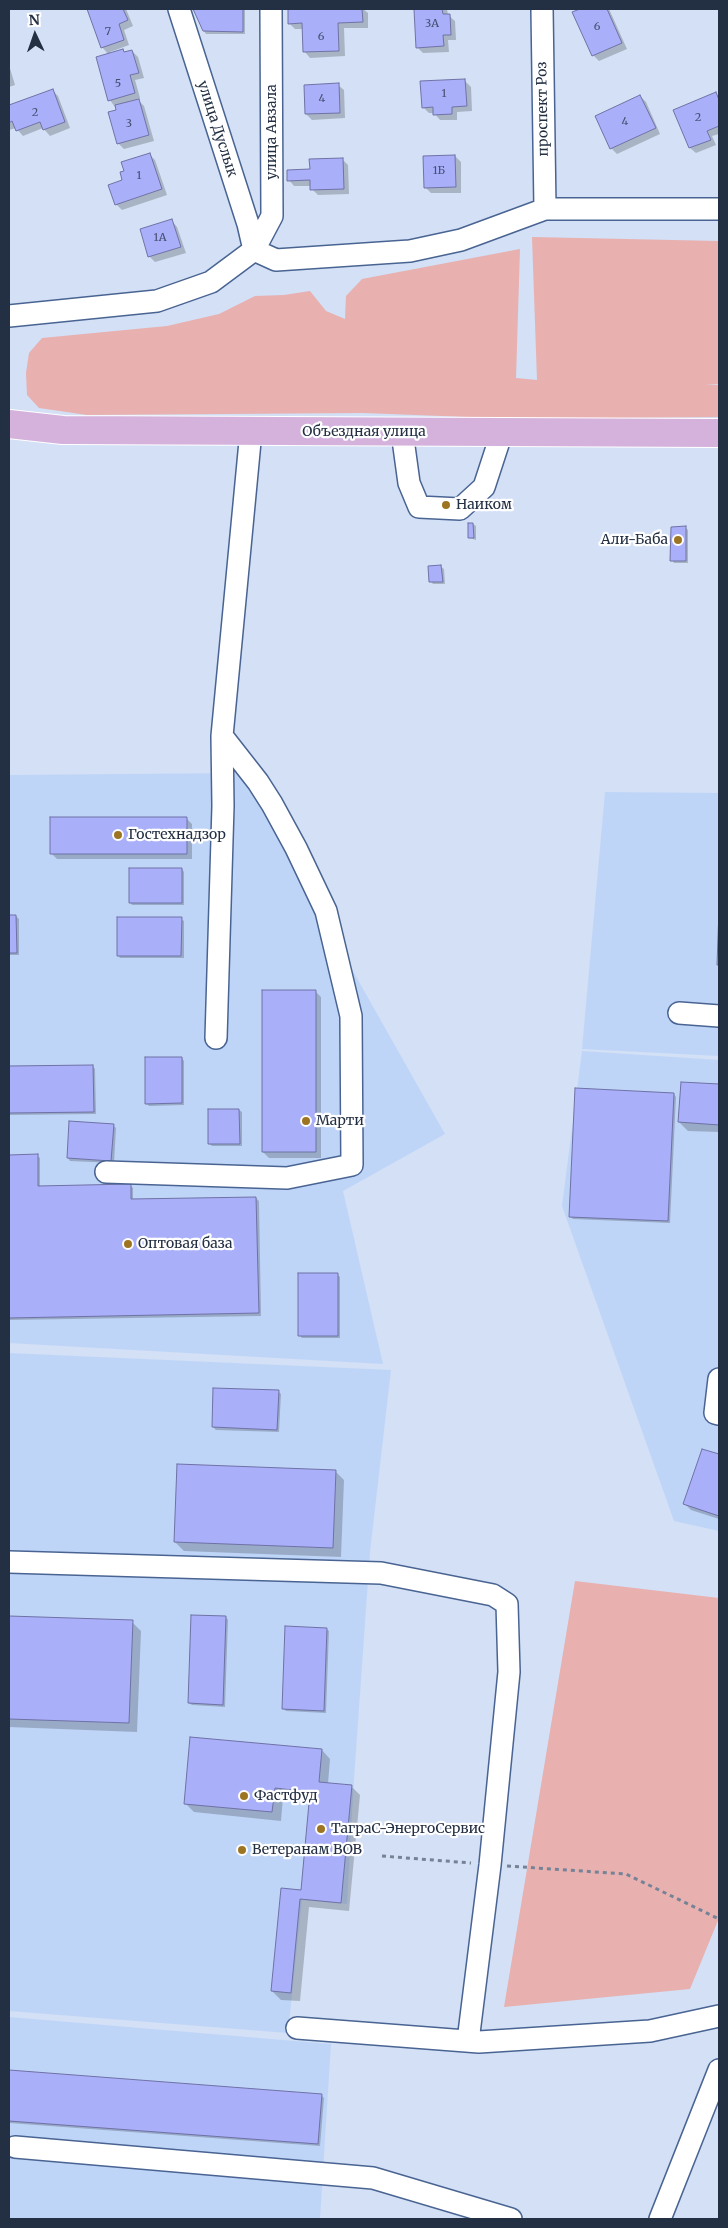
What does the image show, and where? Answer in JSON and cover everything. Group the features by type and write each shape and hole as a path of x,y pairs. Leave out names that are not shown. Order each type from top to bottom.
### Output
{"main road":[{"name":"Объездная улица","path":"9,424 63,430 719,433"}],"street":[{"name":"улица Дуслык","path":"179,9 248,224 254,250"},
{"name":"улица Авзала","path":"254,250 272,216 271,9"},
{"name":"проспект Роз","path":"542,9 545,209"},
{"path":"228,270 276,260 410,251 461,240 545,209 719,210"},
{"path":"9,314 157,301 211,282 254,250 276,260"},
{"path":"216,1038 222,736 252,432"},
{"path":"402,432 409,483 419,507 460,509 484,487 502,432"},
{"path":"106,1172 287,1178 352,1165 351,1016 326,911 296,848 272,804 258,782 222,736"},
{"path":"679,1013 719,1016"},
{"path":"719,1379 715,1413 719,1414"},
{"path":"9,1562 381,1573 493,1596 507,1604 509,1672 490,1865 468,2041"},
{"path":"298,2028 479,2042 650,2031 719,2016"},
{"path":"660,2219 719,2070"},
{"path":"15,2147 373,2178 512,2219"}],"path":[{"path":"382,1856 626,1874 719,1919"}],"shaded area":[{"path":"532,237 719,241 719,384 705,384 719,385 719,417 520,419 363,413 87,415 39,408 27,395 26,373 29,353 42,338 167,326 219,314 255,296 284,295 310,291 326,311 345,319 346,296 362,279 520,249 516,378 537,380"},
{"path":"241,773 445,1134 343,1191 383,1364 9,1343 9,775"},
{"path":"605,792 719,793 719,1056 582,1049"},
{"path":"582,1051 719,1060 719,1531 674,1521 562,1206"},
{"path":"9,1353 391,1370 370,1552 347,1904 302,1900 288,2033 9,2011"},
{"path":"575,1581 719,1598 719,1918 690,1989 504,2007"},
{"path":"9,2017 331,2044 320,2219 9,2219"}],"building":[{"path":"87,9 123,9 128,20 119,24 124,40 101,48"},
{"path":"193,9 243,9 243,32 203,31"},
{"path":"288,9 362,9 363,22 338,23 339,51 303,52 302,23 288,24"},
{"path":"414,9 442,9 443,14 450,14 451,35 443,35 444,46 416,48"},
{"path":"580,9 607,9 622,43 592,56 572,12"},
{"path":"123,49 124,52 132,50 139,73 130,75 135,93 108,101 96,57"},
{"path":"465,79 467,106 452,107 452,114 433,115 433,107 422,108 420,81"},
{"path":"339,83 340,113 305,114 304,85"},
{"path":"53,89 65,122 43,130 40,122 16,131 12,121 9,123 9,105"},
{"path":"716,92 719,100 719,126 707,131 711,140 689,148 673,110"},
{"path":"640,95 656,128 610,149 595,116"},
{"path":"139,99 149,135 117,144 108,112 116,110 115,105"},
{"path":"150,153 162,189 115,205 108,185 122,180 120,172 124,171 121,162"},
{"path":"455,155 456,187 424,188 423,156"},
{"path":"343,158 344,189 310,190 310,180 287,181 287,170 310,169 309,159"},
{"path":"172,219 181,247 148,257 140,229"},
{"path":"468,523 473,523 474,538 468,538"},
{"path":"686,526 686,561 670,561 671,527"},
{"path":"441,565 443,582 429,582 428,566"},
{"name":"Гостехнадзор","path":"50,817 187,817 187,854 50,854"},
{"path":"129,868 182,868 182,903 129,903"},
{"path":"719,910 719,965 717,965"},
{"path":"9,915 16,915 17,953 9,953"},
{"path":"117,917 182,917 181,956 117,956"},
{"path":"262,990 316,990 316,1152 262,1152"},
{"path":"145,1057 182,1057 182,1103 145,1104"},
{"path":"93,1065 94,1112 9,1113 9,1066"},
{"path":"681,1082 719,1084 719,1125 678,1122"},
{"path":"575,1088 674,1093 668,1221 569,1217"},
{"path":"208,1109 239,1109 240,1144 208,1144"},
{"path":"69,1121 114,1124 111,1161 67,1158"},
{"path":"38,1154 38,1186 131,1184 131,1199 256,1197 259,1313 9,1318 9,1155"},
{"path":"298,1273 338,1273 338,1336 298,1336"},
{"path":"213,1388 279,1390 277,1430 212,1427"},
{"path":"702,1449 719,1454 719,1516 683,1504"},
{"path":"177,1464 336,1470 333,1548 174,1542"},
{"path":"191,1615 226,1616 223,1705 188,1703"},
{"path":"9,1616 133,1620 129,1723 9,1719"},
{"path":"285,1626 327,1628 324,1711 282,1709"},
{"path":"190,1737 322,1749 319,1782 352,1785 341,1903 300,1899 291,1993 271,1991 281,1888 301,1890 310,1792 275,1788 272,1812 184,1804"},
{"path":"9,2070 322,2094 318,2144 9,2121"}],"place":[{"name":"Наиком","path":"446,505"},
{"name":"Али-Баба","path":"678,540"},
{"name":"Гостехнадзор","path":"118,835"},
{"name":"Марти","path":"306,1121"},
{"name":"Оптовая база","path":"128,1244"},
{"name":"Фастфуд","path":"244,1796"},
{"name":"ТаграС-ЭнергоСервис","path":"321,1829"},
{"name":"Ветеранам ВОВ","path":"242,1850"}]}
